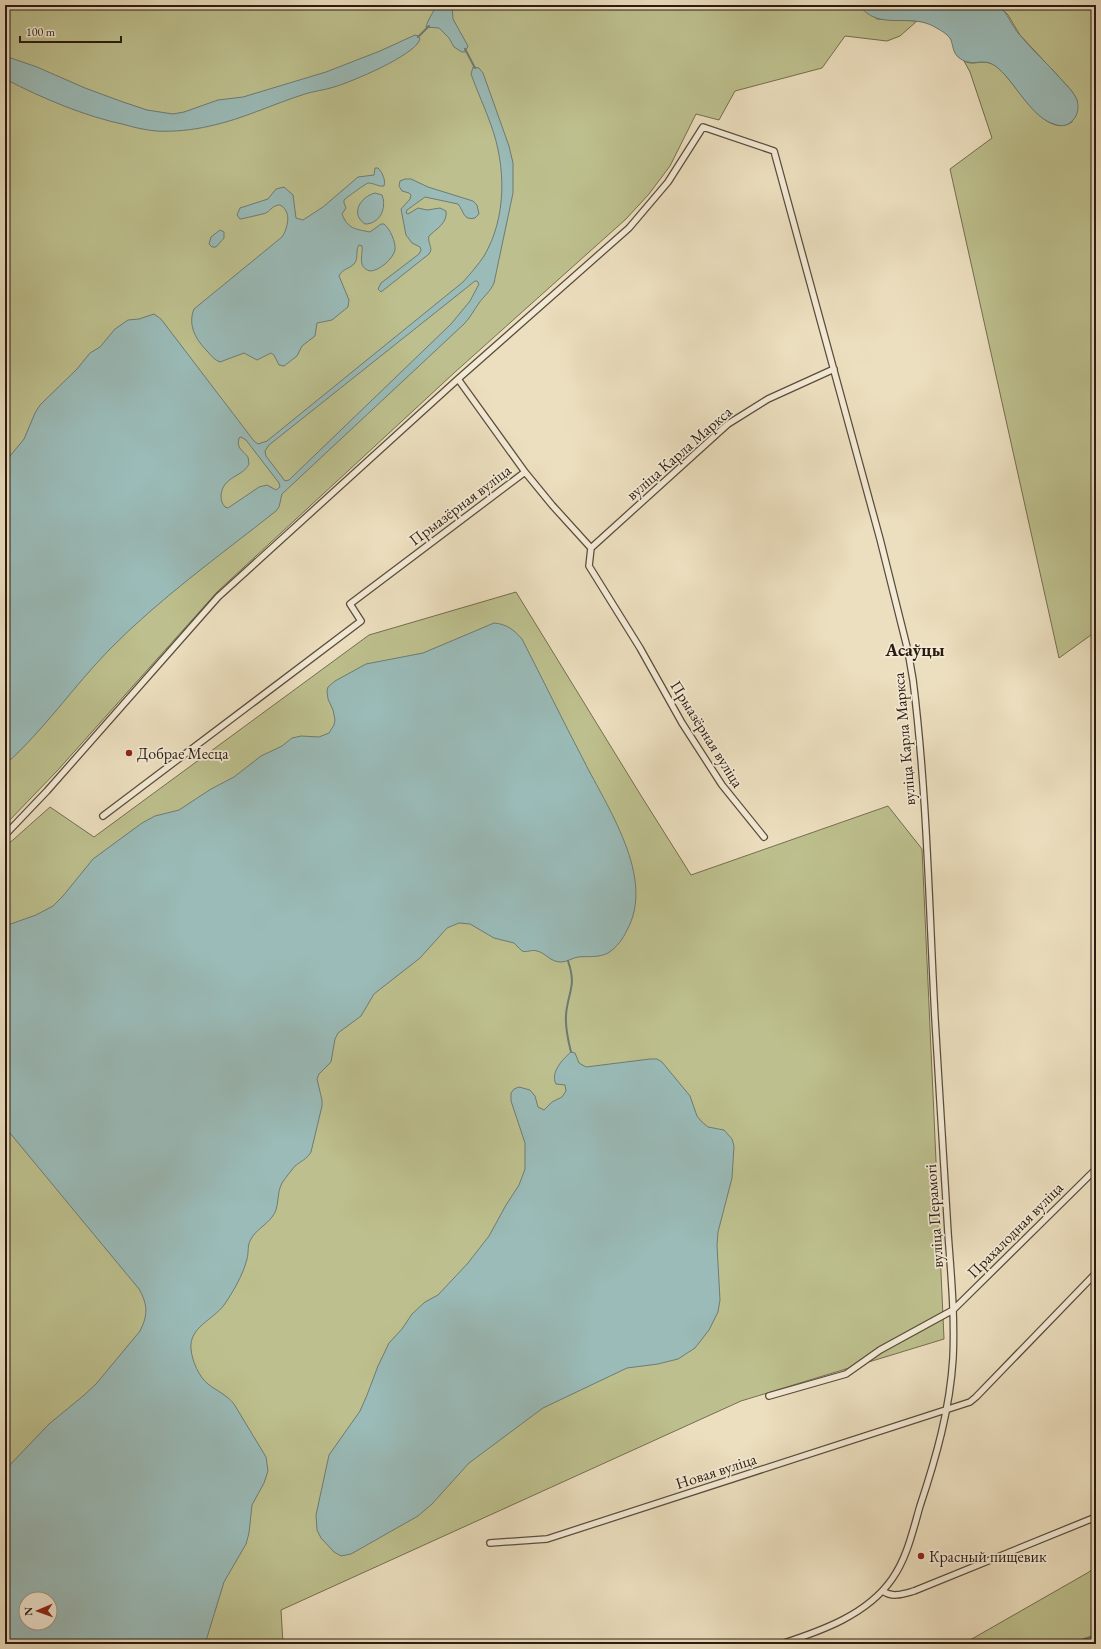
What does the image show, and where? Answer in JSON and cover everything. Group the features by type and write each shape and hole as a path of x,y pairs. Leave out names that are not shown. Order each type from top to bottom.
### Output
{"street":[{"name":"вуліца Карла Маркса","path":"458,379 629,228 668,182 703,127 774,152 834,369 908,650 913,680 928,869 935,1020"},
{"name":"вуліца Карла Маркса","path":"591,548 728,424 768,399 834,369"},
{"path":"5,835 48,791 218,597 458,379 525,472"},
{"name":"Прыазёрная вуліца","path":"103,816 361,621 350,604 525,472 552,506 591,548 589,566 640,648 682,723 722,784 764,837"},
{"name":"вуліца Перамогі","path":"781,1644 833,1625 859,1610 883,1591 898,1569 905,1553 934,1465 946,1410 953,1359 953,1310 935,1020"},
{"name":"Прахалодная вуліца","path":"770,1396 846,1374 880,1350 953,1310 1096,1169"},
{"path":"946,1410 970,1402 976,1397 1096,1273"},
{"path":"1087,1282 1096,1281"},
{"name":"Новая вуліца","path":"490,1543 547,1539 946,1410"},
{"path":"883,1591 892,1595 914,1591 1096,1517"}],"green space":[{"path":"5,5 859,5 877,19 917,21 900,36 887,41 845,36 822,68 735,91 719,120 696,114 670,166 649,194 626,219 454,373 217,592 57,771 5,825"},
{"path":"998,5 1096,5 1096,643 1091,635 1059,658 950,169 992,138 970,72 964,61 968,63 987,62 996,66 1004,73 1031,106 1051,123 1061,126 1072,122 1077,100 1071,90 1020,35 1008,15"},
{"path":"516,592 691,875 888,806 922,849 944,1339 741,1401 281,1610 283,1644 5,1644 5,847 50,807 94,837 369,635"},
{"path":"1096,1565 1096,1644 976,1644 970,1640 1089,1572"}],"water":[{"path":"437,5 452,5 453,19 468,46 465,52 462,52 454,47 449,38 439,28 426,27"},
{"path":"859,5 998,5 1024,40 1074,94 1078,105 1078,111 1075,118 1069,124 1062,126 1046,121 1031,108 999,69 988,63 964,61 956,55 950,38 935,27 915,21 885,20 876,18 867,13"},
{"path":"415,35 420,39 407,53 396,60 354,80 334,87 308,93 222,123 183,130 148,130 95,117 49,100 5,79 5,56 37,67 85,88 123,102 147,110 173,114 184,112 218,100 243,97 326,72 380,51"},
{"path":"473,67 479,68 483,73 509,146 513,163 513,193 494,283 491,289 464,324 282,494 279,507 276,511 169,595 128,631 96,664 46,723 5,765 5,462 24,439 40,405 77,369 90,353 100,347 115,329 128,320 139,319 154,314 161,319 254,441 258,444 267,441 463,282 484,256 492,241 497,225 502,191 501,174 496,141 471,74","holes":["475,281 479,284 470,301 451,324 289,480 285,481 266,456 265,451 269,445","241,437 246,440 279,483 280,487 276,490 267,485 259,487 228,508 223,505 221,495 225,484 242,472 249,464 248,457 238,445 239,438"]},
{"path":"375,168 378,168 382,174 384,186 368,183 364,185 344,200 346,208 342,214 347,223 356,229 370,232 381,224 386,226 395,243 394,253 389,261 377,269 370,271 366,269 362,264 362,246 359,245 354,264 342,272 339,276 349,300 348,307 332,320 317,323 315,336 302,346 297,356 284,366 279,365 274,355 271,353 257,360 244,353 220,362 214,358 200,343 194,333 192,327 192,315 194,309 282,237 288,220 286,211 280,205 274,207 266,213 240,219 237,215 240,208 268,199 276,189 284,187 293,195 296,218 303,220 323,207 358,177 374,175"},
{"path":"411,179 428,187 473,201 477,205 479,214 475,218 471,219 464,215 458,204 425,197 407,210 406,213 408,214 418,208 427,210 440,208 446,211 446,215 441,225 429,236 431,250 429,254 381,292 378,289 381,283 419,254 421,250 420,247 412,243 406,235 401,209 410,199 411,195 402,191 399,186 400,181"},
{"path":"375,193 382,195 384,205 383,210 375,221 365,224 358,216 359,206 365,198"},
{"path":"220,230 224,232 224,238 216,247 212,247 209,244 211,237"},
{"path":"494,623 510,628 522,639 625,843 632,866 636,888 634,910 627,930 619,943 604,955 578,957 557,962 537,951 522,951 514,943 494,938 470,924 459,923 447,928 420,958 374,994 361,1016 338,1033 335,1039 331,1062 319,1074 317,1079 322,1106 311,1152 306,1158 295,1166 282,1183 276,1209 270,1220 253,1236 250,1241 245,1265 231,1295 224,1305 198,1329 191,1341 191,1349 196,1368 208,1384 234,1404 266,1457 268,1471 264,1483 252,1505 249,1533 246,1544 224,1582 205,1644 5,1644 5,1470 49,1424 96,1384 140,1331 146,1315 146,1310 144,1300 139,1289 5,1127 5,926 36,915 53,906 93,859 142,823 155,816 179,810 211,789 234,777 261,756 282,746 292,738 301,736 319,737 329,733 335,720 333,710 328,699 328,687 335,681 366,664 423,653"},
{"path":"571,1052 575,1053 579,1063 586,1067 657,1059 662,1062 690,1096 697,1116 702,1122 708,1127 724,1130 732,1139 734,1146 732,1178 718,1232 717,1245 720,1300 718,1312 709,1330 695,1348 678,1359 658,1364 627,1368 543,1408 469,1463 432,1504 418,1516 351,1554 341,1556 334,1552 321,1538 317,1530 316,1515 329,1455 360,1411 389,1343 402,1329 412,1314 425,1302 438,1295 468,1263 489,1236 519,1185 525,1169 525,1143 511,1101 511,1093 514,1089 519,1087 530,1090 535,1096 538,1107 544,1110 552,1102 562,1097 566,1091 565,1085 556,1084 555,1075 558,1066"}],"waterway":[{"path":"418,37 429,26"},
{"path":"465,49 475,68"},
{"path":"568,961 571,970 572,983 567,1007 566,1025 571,1052"},
{"path":"1070,1644 1096,1635"}],"place":[{"name":"Добрае Месца","path":"129,753"},
{"name":"Красный пищевик","path":"921,1556"}],"district":[{"name":"Асаўцы","path":"915,649"}]}
